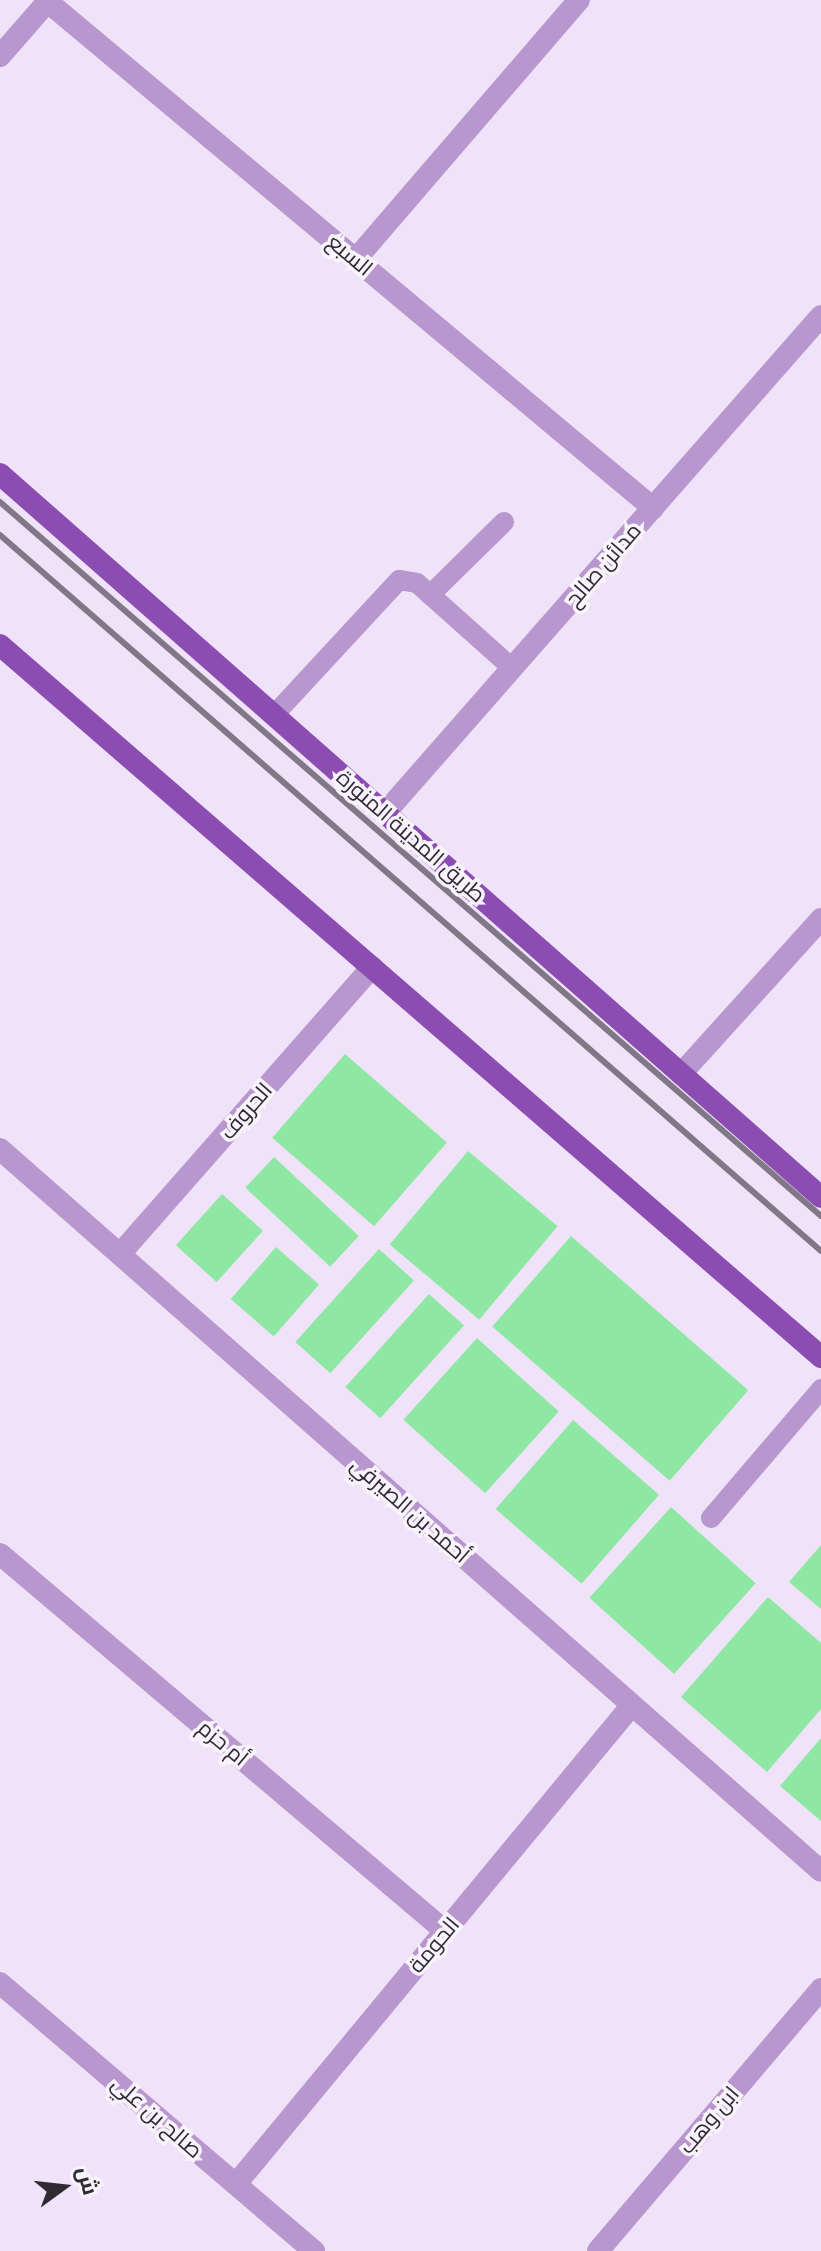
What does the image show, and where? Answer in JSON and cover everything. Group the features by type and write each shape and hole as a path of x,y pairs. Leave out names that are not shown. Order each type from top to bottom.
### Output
{"main road":[{"name":"طريق المدينة المنورة","path":"0,474 821,1197"},
{"path":"0,645 821,1357"}],"street":[{"path":"356,259 579,0"},
{"path":"0,56 48,1"},
{"name":"السبع","path":"48,1 653,508"},
{"name":"مدائن صالح","path":"385,813 821,316"},
{"path":"681,1074 821,919"},
{"name":"الحروف","path":"120,1254 372,967"},
{"name":"أحمد بن الصيرفي","path":"0,1149 821,1871"},
{"name":"أم حزم","path":"0,1554 445,1931"},
{"name":"الحومة","path":"236,2184 632,1705"},
{"name":"صالح بن علي","path":"0,1983 314,2251"},
{"name":"ابن وهب","path":"598,2251 821,1989"}],"lane":[{"path":"430,595 504,522"},
{"path":"274,715 399,580 430,595 512,668"},
{"path":"711,1518 821,1389"}],"building":[{"path":"345,1054 447,1143 374,1226 272,1138"},
{"path":"468,1151 558,1226 479,1320 390,1244"},
{"path":"274,1157 359,1236 330,1267 245,1188"},
{"path":"222,1194 263,1231 217,1282 176,1245"},
{"path":"571,1236 748,1390 670,1481 492,1327"},
{"path":"276,1247 319,1284 274,1336 231,1299"},
{"path":"379,1249 414,1280 330,1373 295,1342"},
{"path":"429,1294 464,1325 380,1418 345,1387"},
{"path":"477,1338 559,1412 485,1493 403,1420"},
{"path":"573,1420 659,1495 582,1584 496,1509"},
{"path":"671,1507 756,1583 674,1674 589,1598"},
{"path":"821,1545 821,1609 789,1582"},
{"path":"768,1597 821,1643 821,1709 767,1772 681,1697"},
{"path":"821,1738 821,1821 780,1786"}],"railway":[{"path":"0,502 821,1216"},
{"path":"0,535 821,1251"}]}
